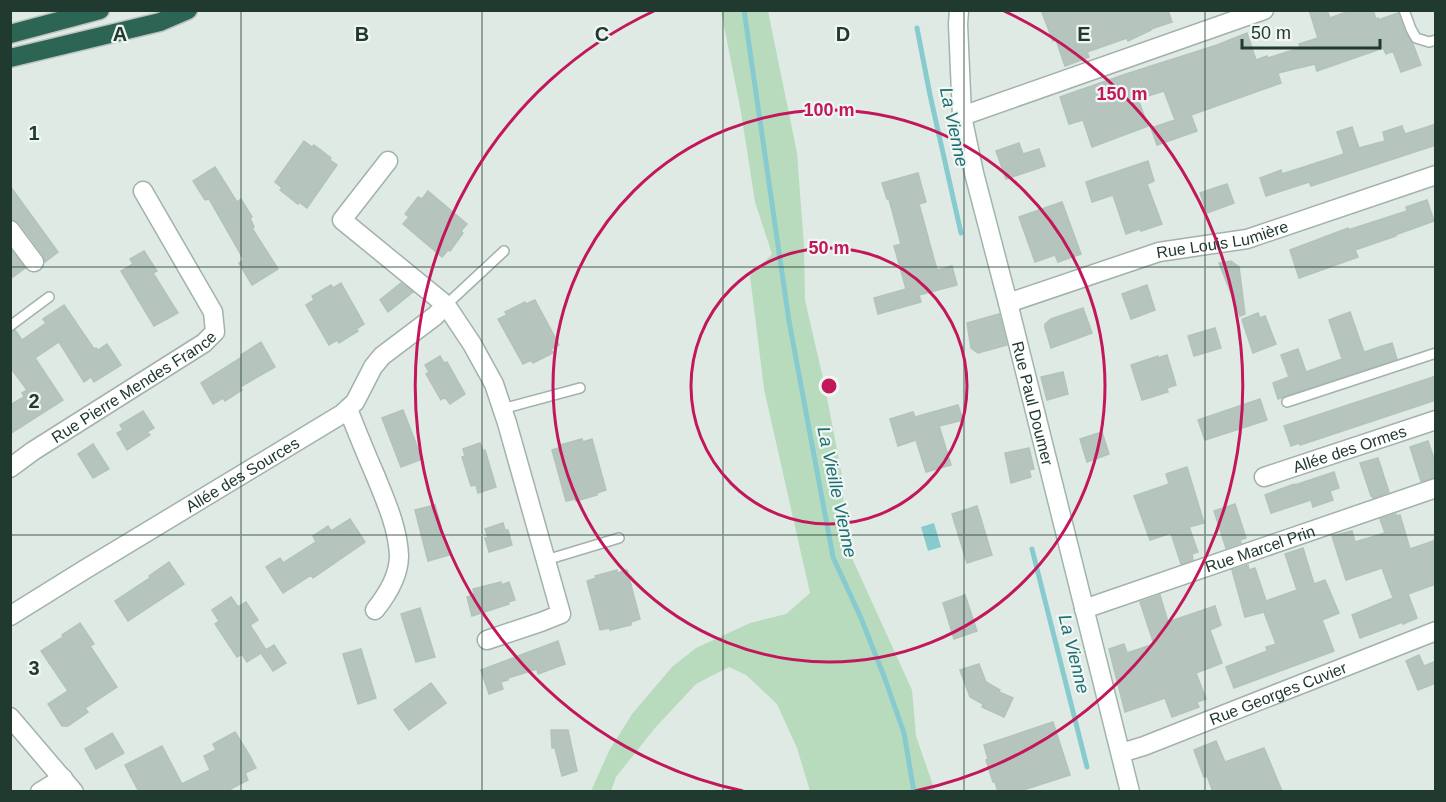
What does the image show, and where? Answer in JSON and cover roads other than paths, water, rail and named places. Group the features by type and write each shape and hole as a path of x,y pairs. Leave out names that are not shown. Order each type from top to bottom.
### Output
{"highway":[{"path":"10,34 100,10"},
{"path":"10,58 160,22 188,10"}],"street":[{"name":"Rue Paul Doumer","path":"959,10 962,116 974,173 1130,792"},
{"path":"962,116 1264,10"},
{"path":"388,161 342,220 446,304 472,344 494,384 561,614 487,640"},
{"name":"Rue Louis Lumière","path":"1008,303 1159,252 1247,239 1436,175"},
{"name":"Rue Pierre Mendes France","path":"10,468 33,451 204,343 215,332 213,312 143,191"},
{"path":"10,230 34,262"},
{"name":"Allée des Sources","path":"10,616 342,414 355,402 373,367 382,356 435,316 446,304"},
{"path":"348,409 387,504 396,533 399,558 395,577 386,597 375,610"},
{"name":"Allée des Ormes","path":"1264,477 1436,420"},
{"name":"Rue Marcel Prin","path":"1084,609 1436,488"},
{"name":"Rue Georges Cuvier","path":"1121,753 1436,632"},
{"path":"10,717 68,785 40,792"}],"lane":[{"path":"1404,10 1416,38 1423,41 1436,40"},
{"path":"446,304 504,251"},
{"path":"10,326 50,297"},
{"path":"1287,402 1436,353"},
{"path":"502,409 580,387"},
{"path":"546,560 619,538"}],"water":[{"path":"934,523 941,547 928,551 921,527"}],"waterway":[{"name":"La Vieille Vienne","path":"744,10 789,321 833,557 861,618 904,733 914,792"},
{"name":"La Vienne","path":"917,28 961,233"},
{"name":"La Vienne","path":"1032,549 1087,767"}]}
